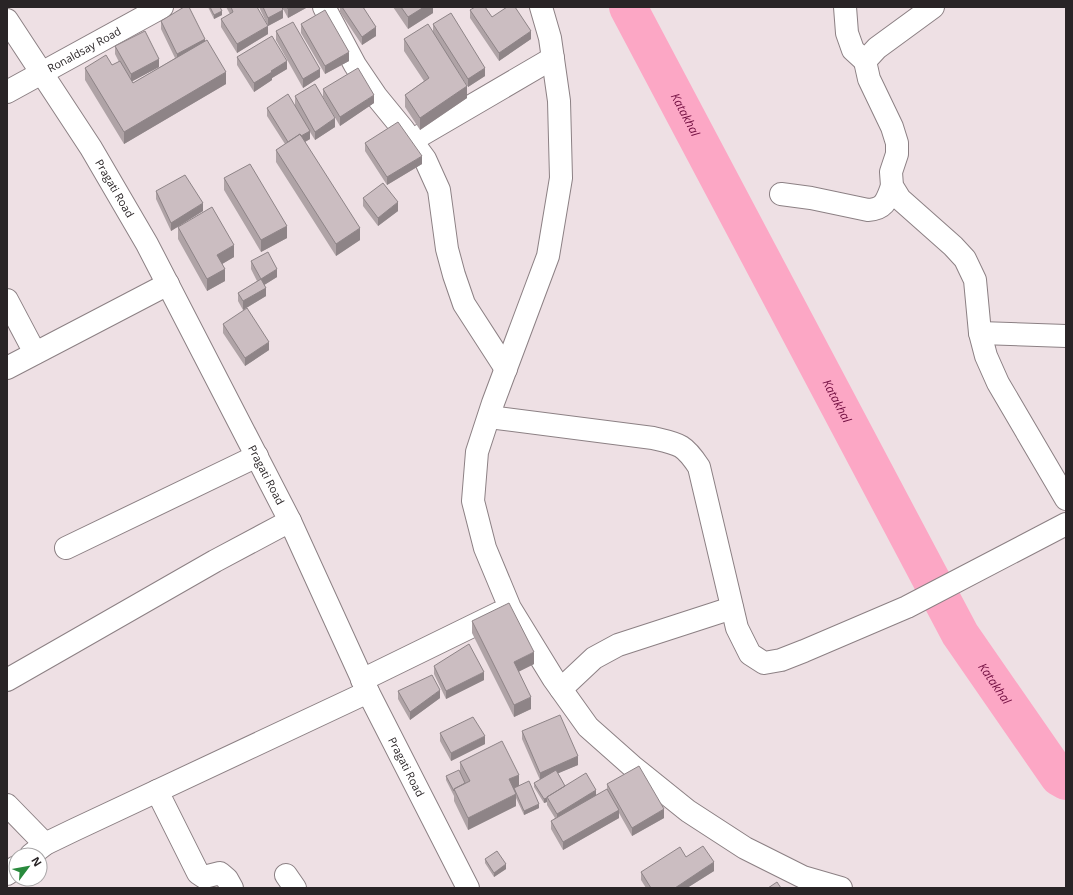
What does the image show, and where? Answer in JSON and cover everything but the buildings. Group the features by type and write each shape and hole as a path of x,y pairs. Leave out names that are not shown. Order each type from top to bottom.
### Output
{"street":[{"name":"Ronaldsay Road","path":"7,92 162,7"},
{"path":"324,7 355,65 376,96 412,141 424,159 439,190 448,249 454,275 464,304 506,369"},
{"path":"541,7 550,38 559,101 561,178 548,256 477,452 474,501 485,548 510,608 561,689 588,727 632,766 688,811 745,848 803,877 841,888"},
{"path":"781,194 811,198 868,210 876,209 883,205 892,186 891,172 897,154 897,143 892,127 869,79 865,62 853,50 847,33 845,7"},
{"path":"865,62 877,48 934,7"},
{"name":"Pragati Road","path":"7,20 91,148 147,244 290,521 365,686 468,888"},
{"path":"412,141 553,58"},
{"path":"892,186 900,199 953,246 965,259 975,280 980,333 986,356 998,383 1066,499"},
{"path":"7,368 168,284"},
{"path":"7,300 36,353"},
{"path":"980,333 1066,336"},
{"path":"489,417 653,438 679,444 691,455 699,468 737,628 750,654 764,663 781,660 804,651 907,607 1066,524"},
{"path":"66,548 256,456"},
{"path":"7,680 215,561 290,521"},
{"path":"42,847 365,686 510,608"},
{"path":"561,689 594,658 618,645 732,608"},
{"path":"157,790 198,873 204,877 220,873 227,879 232,888"},
{"path":"7,806 37,847"}],"waterway":[{"name":"Katakhal","path":"628,7 960,634 1059,777 1066,781"}]}
